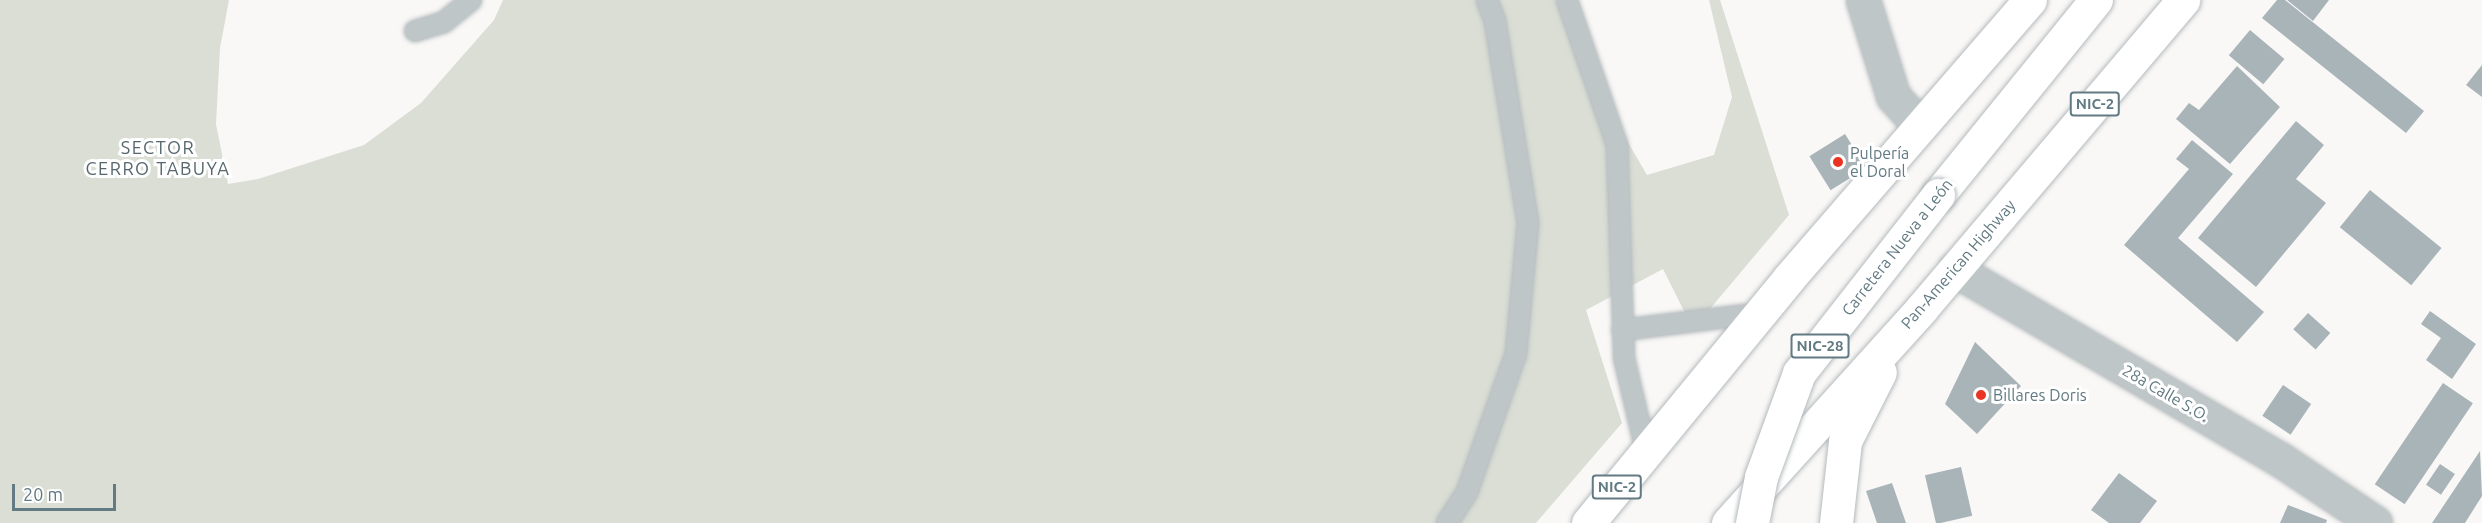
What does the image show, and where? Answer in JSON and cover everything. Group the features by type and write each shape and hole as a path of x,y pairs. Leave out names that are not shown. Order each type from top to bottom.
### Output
{"highway":[{"name":"NIC-2","path":"1588,523 1760,313 1919,125 2030,0"},
{"name":"Carretera Nueva a León","path":"1752,523 1761,477 1798,373 2096,0"},
{"name":"Pan-American Highway","path":"1728,523 1922,308 2183,0"},
{"path":"1836,523 1835,505 1845,441 1871,386 1922,308"}],"street":[{"path":"1863,0 1893,96 1919,125"},
{"name":"28a Calle S.O.","path":"1954,269 2281,460 2375,523"}],"lane":[{"path":"415,30 444,22 471,0"},
{"path":"1447,523 1467,492 1516,354 1528,224 1495,21 1487,0"},
{"path":"1567,0 1617,144 1624,358 1646,451"},
{"path":"1622,330 1760,313"}],"shaded area":[{"path":"0,0 229,0 220,48 216,124 228,184 258,179 364,145 421,103 494,20 503,0 1578,0 1622,132 1647,175 1714,155 1732,97 1709,0 1720,0 1789,215 1693,329 1663,269 1586,310 1622,423 1536,523 0,523"}],"building":[{"path":"2277,0 2285,0 2424,111 2406,133 2262,18"},
{"path":"2287,0 2329,0 2313,21"},
{"path":"2250,30 2284,59 2263,84 2229,55"},
{"path":"2482,65 2482,97 2466,85"},
{"path":"2237,66 2280,107 2230,164 2176,119 2189,103 2199,110"},
{"path":"2296,121 2324,145 2296,179 2326,203 2256,287 2198,238"},
{"name":"Pulpería el Doral","path":"1845,134 1866,168 1831,190 1809,156"},
{"path":"2192,140 2233,174 2178,238 2264,312 2237,342 2124,245 2189,169 2176,159"},
{"path":"2370,190 2441,248 2411,285 2340,227"},
{"path":"2430,311 2476,344 2452,379 2426,360 2441,338 2421,324"},
{"path":"2308,313 2330,333 2316,349 2293,329"},
{"name":"Billares Doris","path":"1975,342 2021,386 1977,434 1945,404"},
{"path":"2443,383 2473,403 2405,504 2375,484"},
{"path":"2283,385 2311,404 2290,435 2262,416"},
{"path":"2480,451 2482,496 2465,523 2432,523"},
{"path":"2440,464 2455,474 2441,495 2426,485"},
{"path":"1961,467 1972,516 1936,523 1925,475"},
{"path":"2119,473 2157,501 2140,523 2109,523 2091,510"},
{"path":"1892,483 1906,523 1877,523 1866,491"},
{"path":"2288,505 2327,520 2326,523 2280,523"}],"place":[{"name":"Pulpería el Doral","path":"1838,162"},
{"name":"Billares Doris","path":"1981,395"}],"district":[{"name":"SECTOR CERRO TABUYA","path":"158,158"}]}
